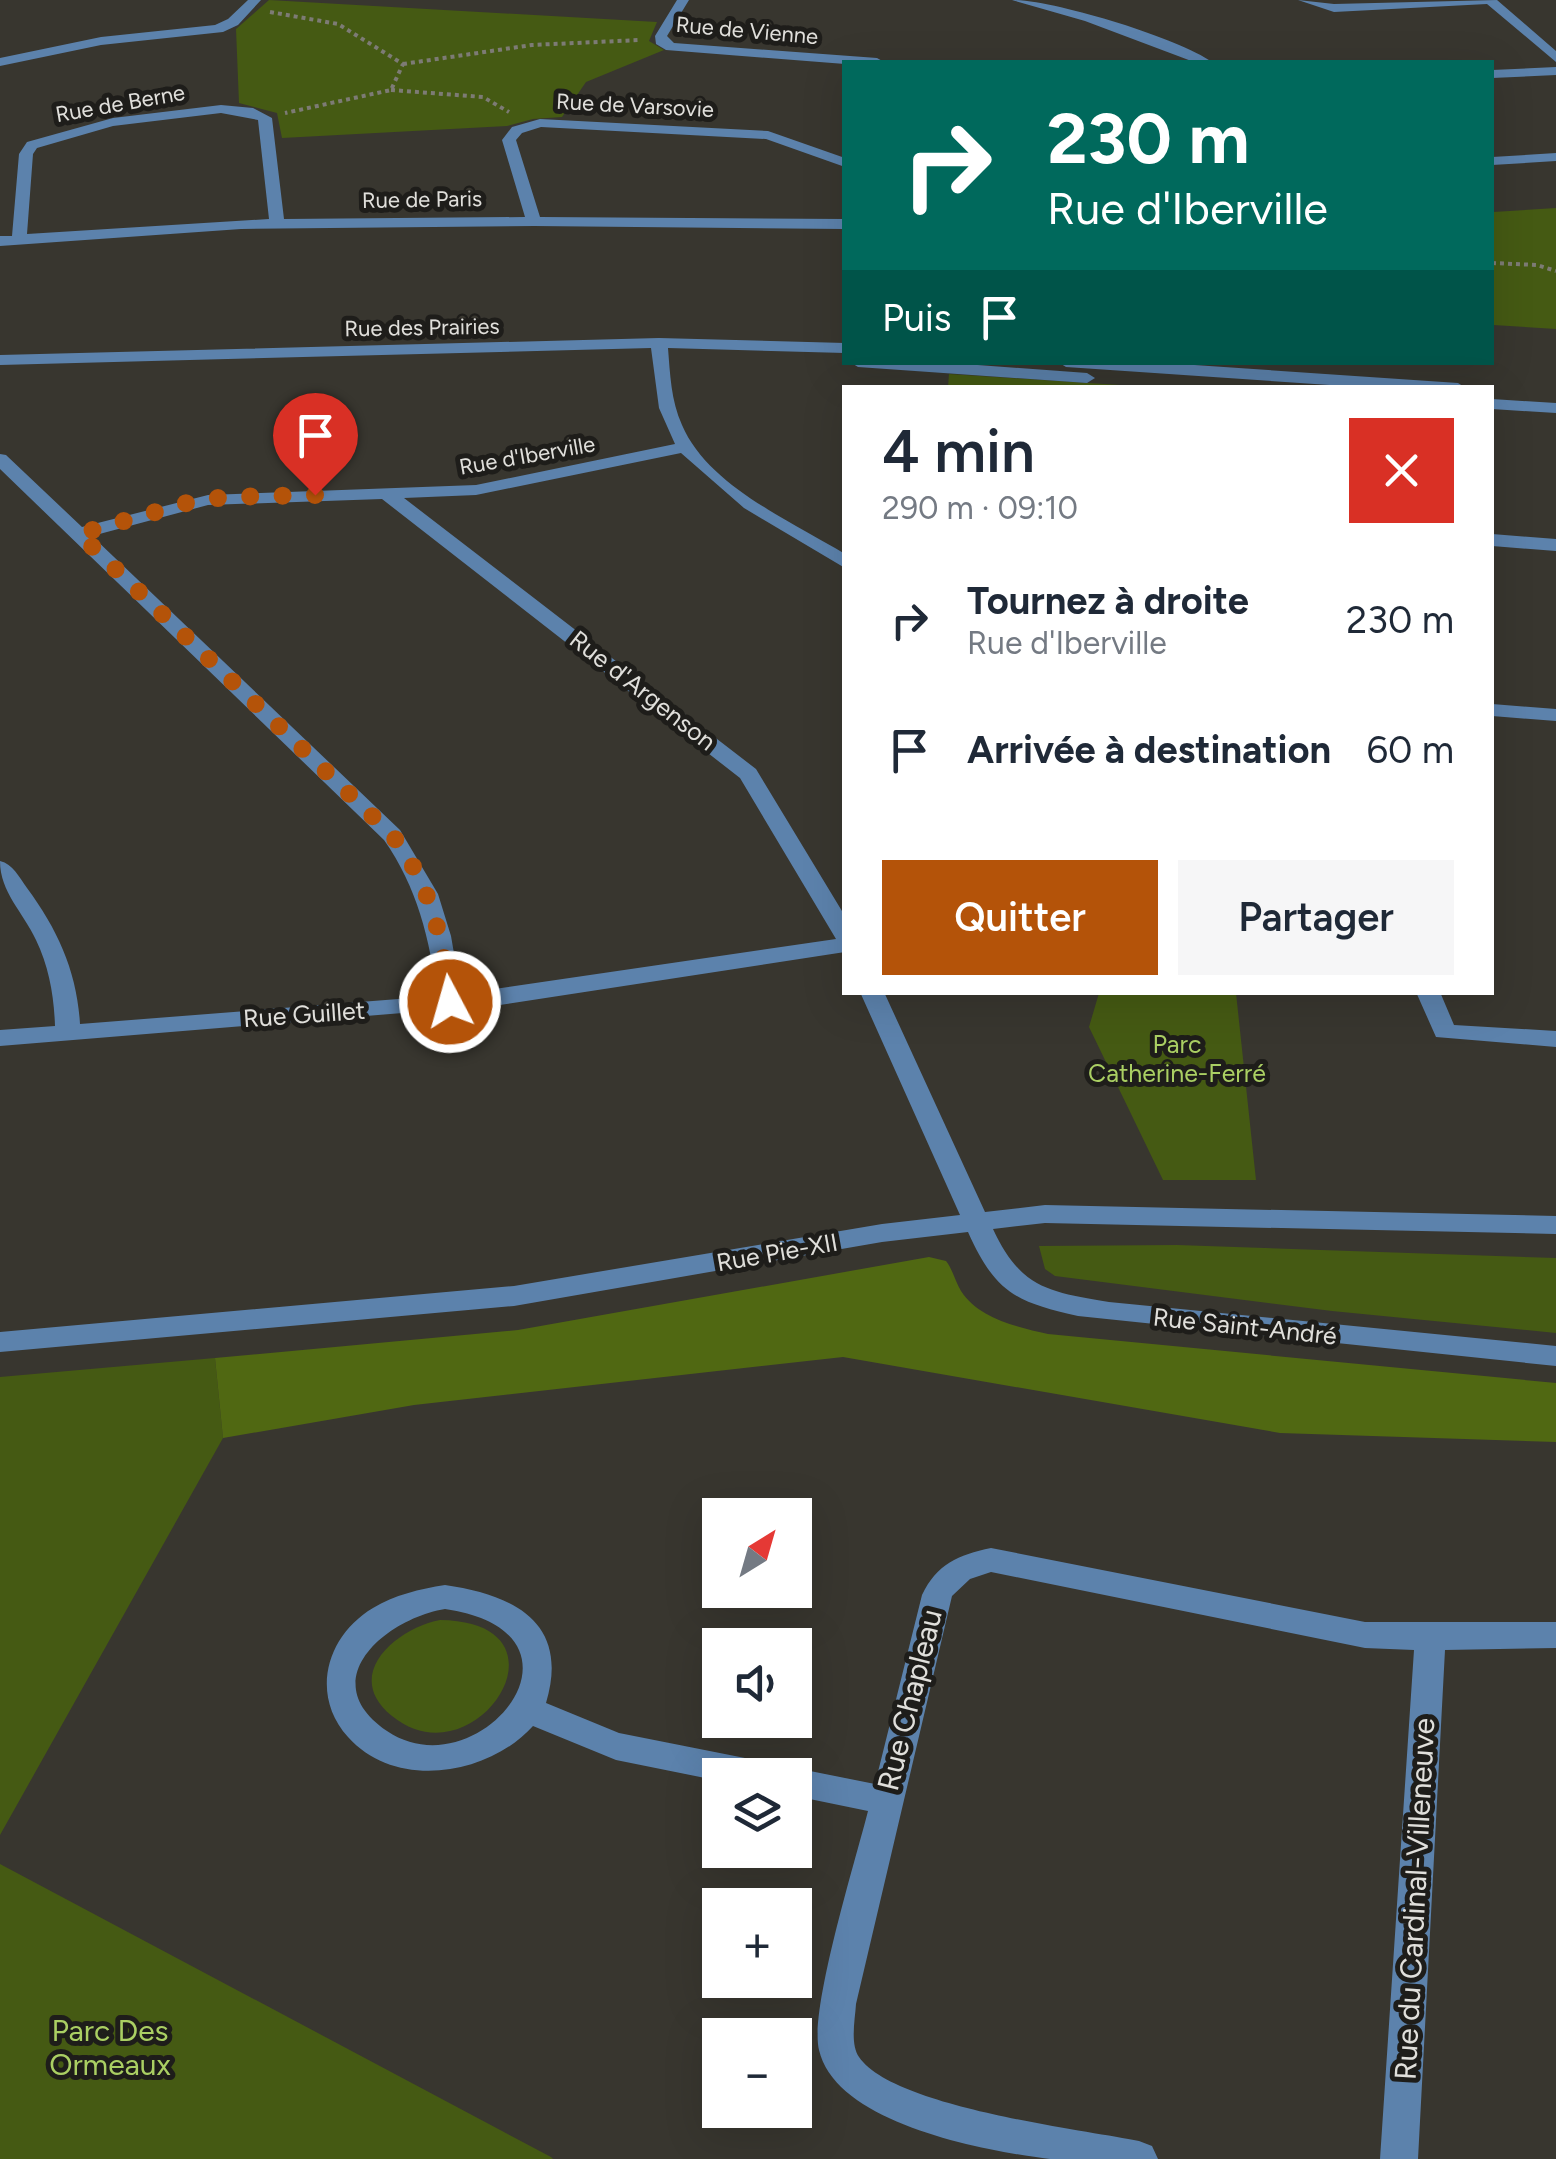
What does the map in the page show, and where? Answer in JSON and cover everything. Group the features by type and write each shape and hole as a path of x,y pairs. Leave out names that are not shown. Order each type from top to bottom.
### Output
{"street":[{"name":"Rue de Vienne","path":"683,0 661,38 666,45 847,60"},
{"path":"1018,0 1098,20 1199,60"},
{"path":"1304,0 1339,8 1490,0 1556,58"},
{"path":"0,62 100,41 218,28 251,4"},
{"path":"1494,74 1556,71"},
{"name":"Rue de Berne","path":"19,240 26,154 41,141 175,112 239,109 265,118"},
{"path":"265,118 277,224"},
{"name":"Rue de Varsovie","path":"534,221 508,140 512,133 532,125 559,122 768,135 842,162"},
{"path":"1494,161 1556,157"},
{"name":"Rue de Paris","path":"0,241 277,224 842,224"},
{"name":"Rue des Prairies","path":"0,374 660,351 764,343 842,348"},
{"path":"660,351 672,422 686,447 740,494 842,560"},
{"name":"Rue des Prairies","path":"0,360 660,351 842,362"},
{"path":"929,365 1187,381 1260,375 1412,385"},
{"path":"1085,365 1219,385"},
{"path":"1494,390 1556,394"},
{"path":"1494,404 1556,408"},
{"name":"Rue d'Iberville","path":"79,534 208,500 494,488 686,447"},
{"path":"0,460 392,835 412,862 432,903 444,948 450,1002"},
{"name":"Rue d'Argenson","path":"388,494 748,774 842,930"},
{"path":"1494,540 1556,544"},
{"path":"1494,710 1556,715"},
{"path":"0,868 32,908 57,956 65,980 68,1032"},
{"name":"Rue Guillet","path":"0,1038 450,1002 842,946"},
{"path":"873,995 976,1219"},
{"path":"1429,995 1445,1032 1556,1039"},
{"name":"Rue Pie-XII","path":"0,1342 514,1296 976,1219 1112,1213 1556,1225"},
{"name":"Rue Saint-André","path":"976,1219 996,1267 1007,1278 1032,1294 1068,1306 1556,1356"},
{"name":"Rue Chapleau","path":"1139,2159 1021,2147 898,2106 848,2072 836,2049 838,2004 885,1800 936,1595 946,1577 964,1564 991,1560 1334,1631 1430,1638 1556,1635"},
{"path":"430,1599 472,1599 498,1608 518,1621 531,1639 538,1659 538,1682 527,1710 506,1733 476,1750 441,1758 406,1756 382,1747 362,1733 348,1715 341,1693 342,1670 352,1648 368,1628 390,1612 430,1599"},
{"name":"Rue du Cardinal-Villeneuve","path":"1399,2159 1430,1638"},
{"path":"527,1710 616,1746 702,1763"},
{"path":"812,1785 885,1800"}],"path":[{"path":"251,4 338,24 403,64 532,45 661,38"},
{"path":"392,90 403,64"},
{"path":"265,118 392,90 484,97 532,125"},
{"path":"1494,264 1556,271"}],"green space":[{"path":"269,0 657,22 649,41 664,50 586,82 562,117 507,126 282,138 277,113 239,103 236,29"},
{"path":"1556,208 1556,329 1494,325 1494,212"},
{"path":"949,374 1120,385 948,385"},
{"name":"Parc Catherine-Ferré","path":"1098,995 1236,995 1256,1180 1163,1180 1089,1027"},
{"path":"1177,1245 1556,1258 1556,1333 1332,1311 1055,1276 1045,1269 1039,1246"},
{"path":"929,1257 946,1261 961,1291 978,1309 1048,1334 1556,1383 1556,1442 1280,1433 843,1357 414,1405 223,1438 215,1358 518,1330"},
{"path":"215,1358 223,1438 0,1835 0,1377"},
{"path":"440,1620 482,1627 504,1645 509,1669 500,1694 481,1716 454,1730 424,1731 392,1716 378,1700 372,1685 373,1670 392,1643"},
{"name":"Parc Des Ormeaux","path":"0,1864 551,2157 553,2159 0,2159"}],"route":[{"path":"315,495 225,497 190,502 79,534 392,835 428,893 440,932 450,1002"}]}
